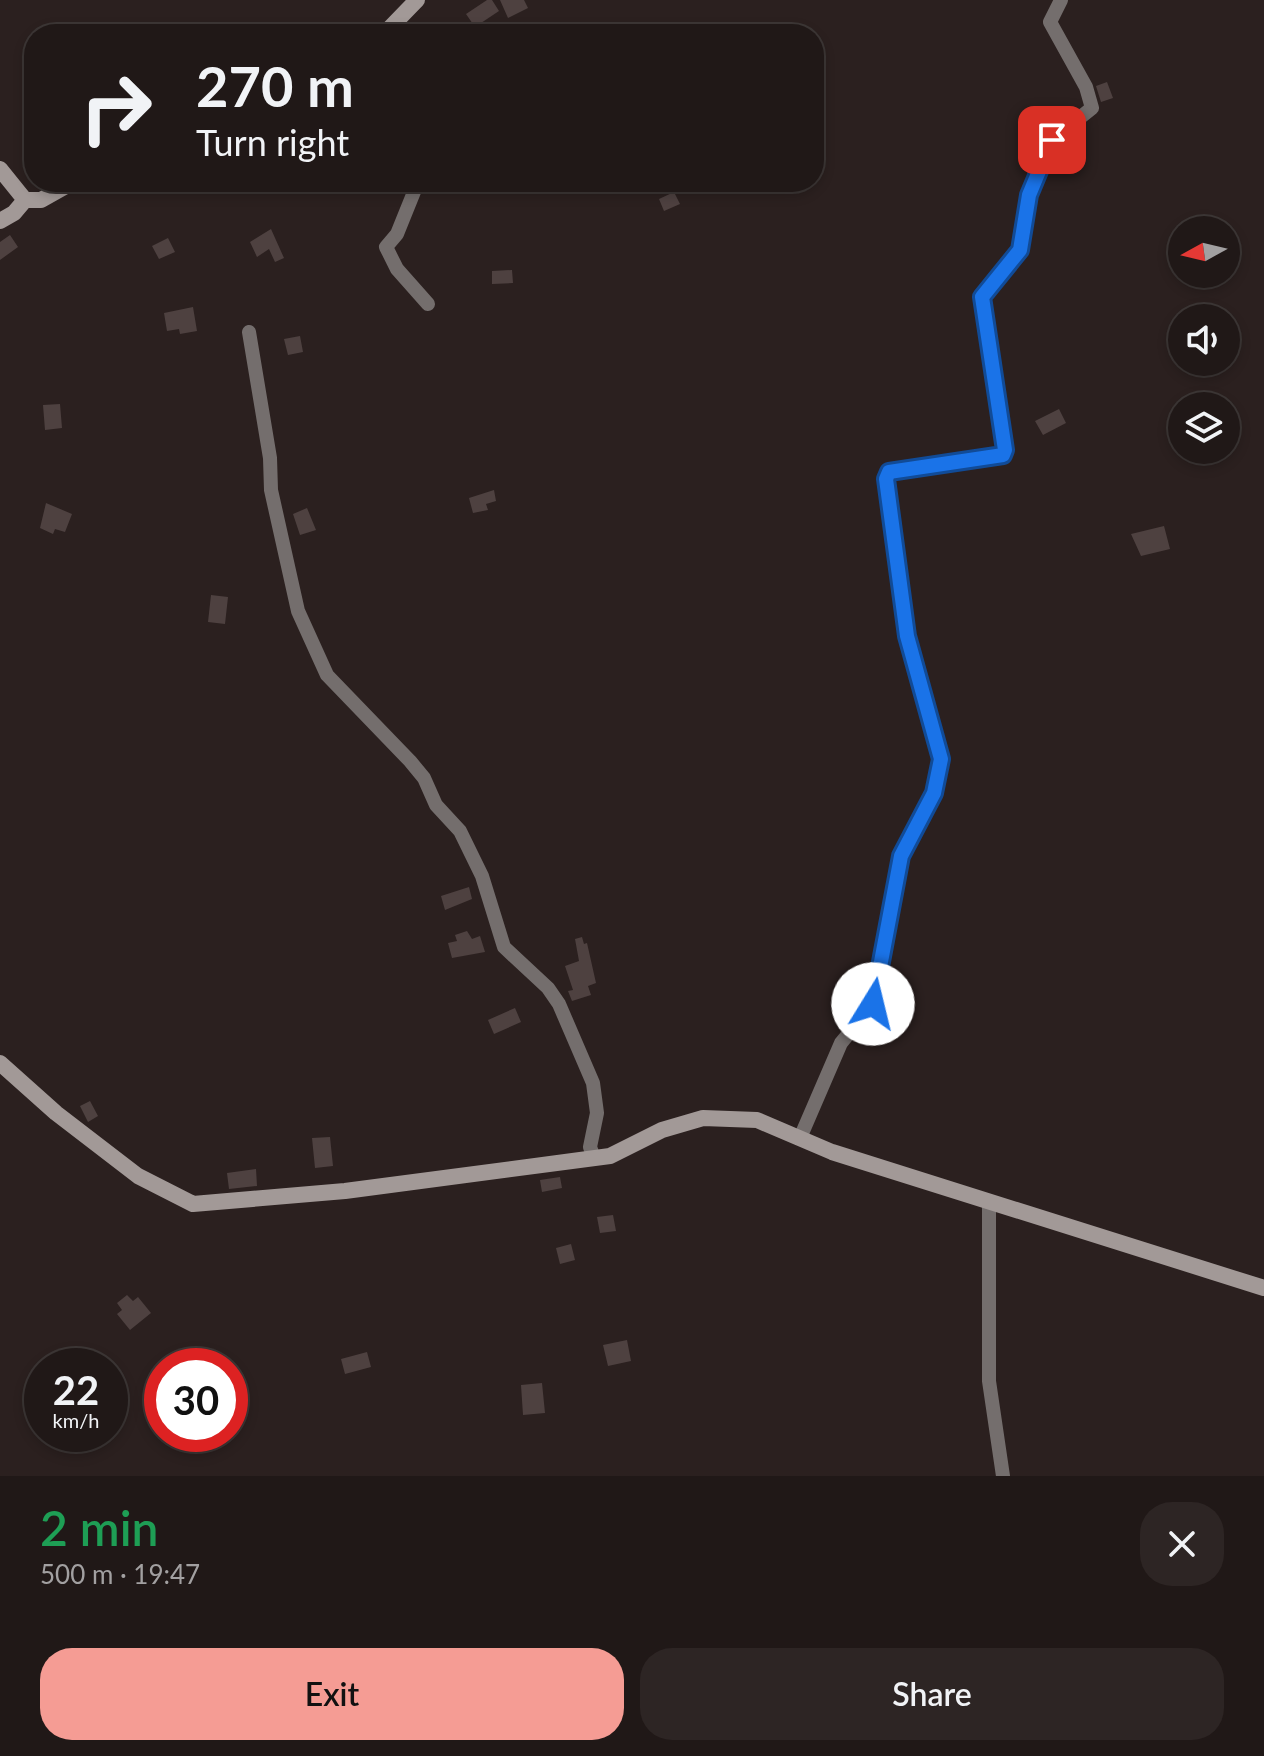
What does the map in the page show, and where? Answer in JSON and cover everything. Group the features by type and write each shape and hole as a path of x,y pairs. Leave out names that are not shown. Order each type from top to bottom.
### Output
{"main road":[{"path":"394,24 417,0"},
{"path":"0,169 25,200"},
{"path":"0,221 14,213 25,200 41,200 55,192"},
{"path":"0,1063 56,1113 138,1176 170,1196 193,1204 345,1191 610,1156 662,1130 703,1118 757,1120 800,1138 989,1203 1264,1288"}],"street":[{"path":"800,1138 841,1043 873,1004 901,856 934,793 940,768 941,759 907,636 886,479 889,472 1003,455 1005,450 982,297 1020,250 1029,195 1052,140 1092,108 1086,87 1050,22 1061,0"},
{"path":"414,192 397,234 386,247 397,269 428,304"},
{"path":"249,332 270,458 271,490 298,611 327,675 410,761 424,778 436,805 460,831 482,876 504,947 548,988 559,1004 593,1083 597,1113 590,1147 594,1158"},
{"path":"989,1203 989,1381 1003,1476"}],"building":[{"path":"487,0 492,0 499,11 480,24 473,24 466,14"},
{"path":"500,0 524,0 528,8 508,18"},
{"path":"1107,82 1113,98 1101,102 1096,86"},
{"path":"674,192 680,204 664,211 659,199"},
{"path":"271,229 284,258 275,262 269,249 257,257 250,242"},
{"path":"10,235 18,247 0,260 0,242"},
{"path":"168,238 175,252 159,259 152,246"},
{"path":"512,270 513,283 492,284 492,271"},
{"path":"193,307 197,331 180,334 179,329 167,331 164,313"},
{"path":"300,336 303,352 288,355 284,339"},
{"path":"60,404 62,428 45,430 43,405"},
{"path":"1059,409 1066,423 1043,435 1035,421"},
{"path":"494,490 496,501 486,504 488,510 473,513 469,498"},
{"path":"46,503 72,514 65,532 55,529 53,534 40,528"},
{"path":"307,508 316,530 300,535 293,514"},
{"path":"1164,526 1170,549 1141,556 1131,534"},
{"path":"211,595 228,597 225,624 208,622"},
{"path":"469,887 472,899 445,910 441,896"},
{"path":"467,931 472,939 480,936 485,952 452,958 448,943 457,941 455,935"},
{"path":"582,937 584,944 587,943 596,983 588,986 591,995 572,1001 568,991 573,990 565,966 579,961 575,939"},
{"path":"515,1008 521,1022 494,1034 488,1020"},
{"path":"90,1101 98,1116 88,1122 80,1106"},
{"path":"330,1137 333,1166 315,1168 312,1138"},
{"path":"256,1169 257,1186 229,1189 227,1173"},
{"path":"560,1177 562,1188 542,1192 540,1180"},
{"path":"613,1215 616,1231 600,1233 597,1217"},
{"path":"571,1244 575,1260 560,1264 556,1248"},
{"path":"127,1295 133,1301 138,1297 151,1313 130,1330 117,1314 122,1310 117,1303"},
{"path":"627,1340 631,1361 608,1366 603,1345"},
{"path":"367,1352 371,1367 345,1374 341,1359"},
{"path":"542,1383 545,1413 523,1415 521,1385"}],"route":[{"path":"873,1004 901,856 934,793 941,759 907,636 886,479 889,472 1003,455 1007,444 982,297 1020,250 1029,195 1036,171 1052,140"}]}
